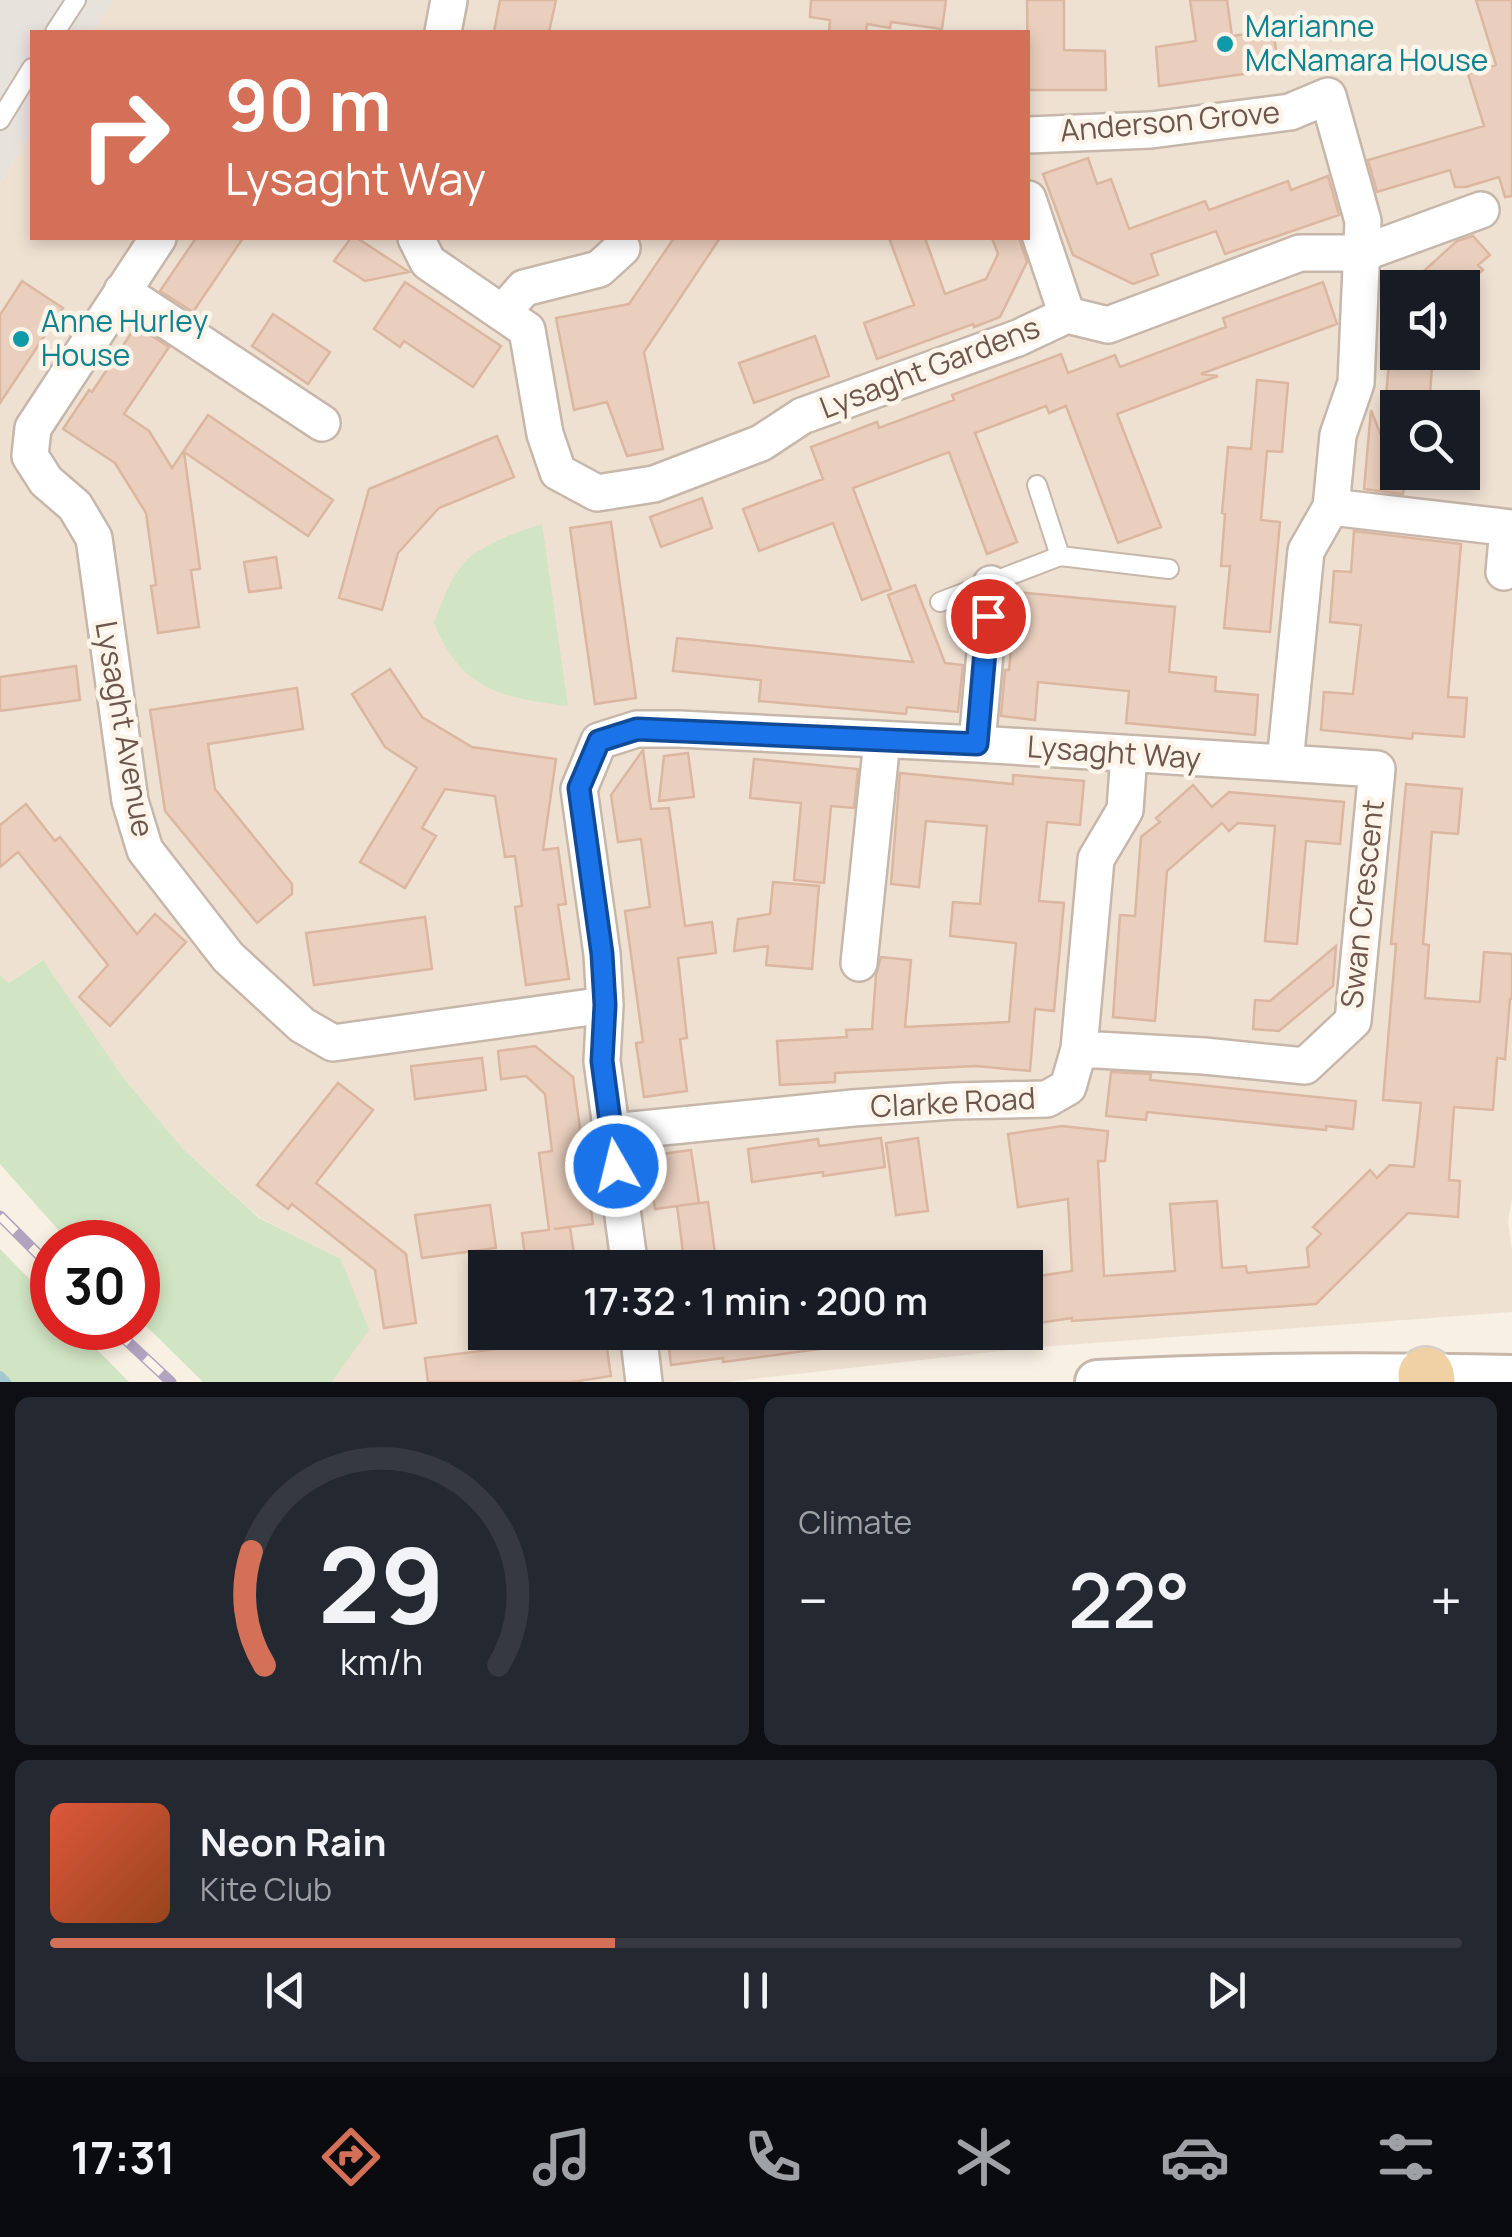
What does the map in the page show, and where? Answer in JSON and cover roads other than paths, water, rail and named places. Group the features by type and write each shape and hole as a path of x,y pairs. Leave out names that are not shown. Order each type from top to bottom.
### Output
{"street":[{"path":"442,30 448,0"},
{"name":"Anderson Grove","path":"1030,135 1151,130 1290,112 1328,96 1363,221 1363,253"},
{"path":"1030,205 1068,315"},
{"name":"Lysaght Gardens","path":"503,312 527,330 544,434 558,472 598,493 654,484 761,444 802,416 1018,338 1068,315 1108,325 1300,253 1363,253 1481,210"},
{"name":"Lysaght Avenue","path":"157,240 33,428 30,456 46,481 75,506 94,538 130,802 145,850 228,958 302,1025 333,1043 605,1005"},
{"path":"417,240 428,262 503,312 524,288 599,269 622,248"},
{"path":"1284,763 1306,551 1330,507 1338,435 1356,384 1363,253"},
{"path":"122,292 322,424"},
{"path":"1330,507 1510,528 1504,572"},
{"path":"977,744 990,584"},
{"name":"Lysaght Way","path":"628,1250 602,1061 602,954 579,788 599,741 637,729 1284,763"},
{"path":"859,964 882,740"},
{"name":"Clarke Road","path":"612,1132 854,1108 1047,1100 1068,1087 1079,1049 1096,859 1124,810 1129,754"},
{"name":"Swan Crescent","path":"1079,1049 1305,1066 1352,1021 1377,769 1284,763"},
{"path":"640,1350 644,1382"},
{"path":"1096,1382 1170,1378 1512,1377"}],"lane":[{"path":"56,30 76,0"},
{"path":"0,120 30,71"},
{"path":"1038,486 1060,556"},
{"path":"940,602 1060,556 1169,569"}],"waterway":[{"path":"0,1376 6,1382"}],"railway":[{"path":"0,1216 30,1246"},
{"path":"137,1350 171,1382"}],"place":[{"name":"Marianne McNamara House","path":"1225,44"},
{"name":"Anne Hurley House","path":"21,339"}]}
